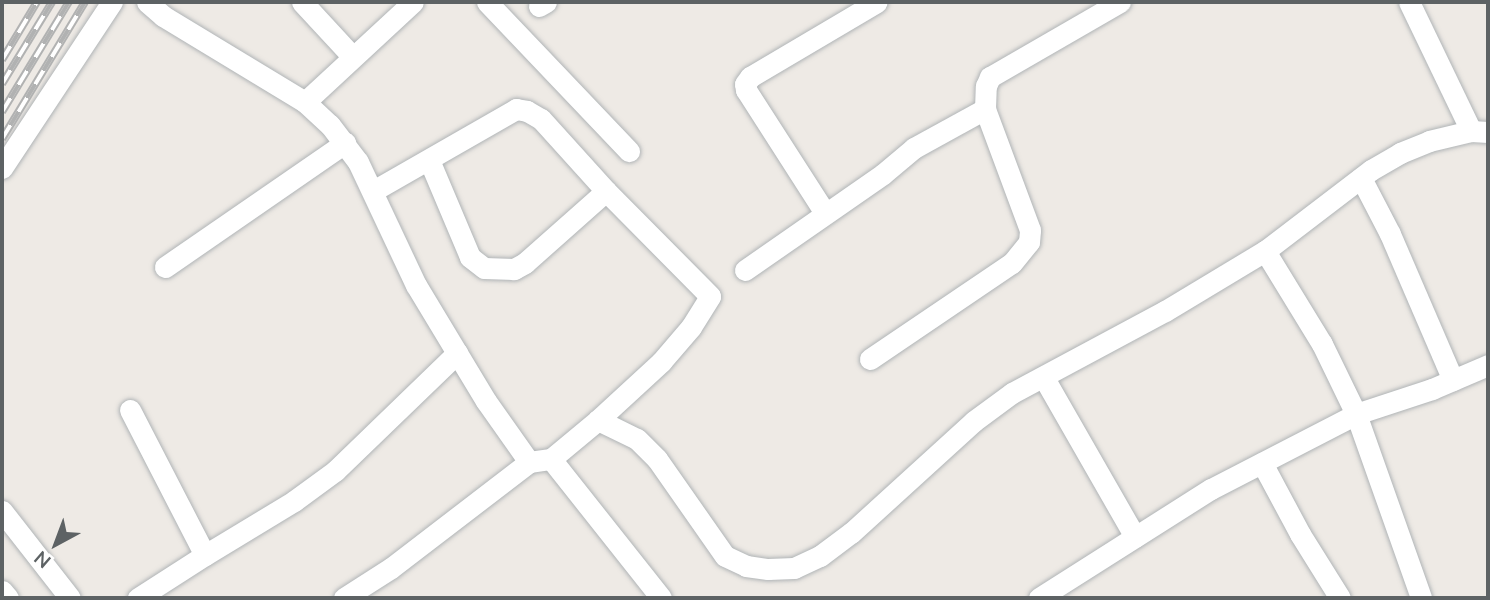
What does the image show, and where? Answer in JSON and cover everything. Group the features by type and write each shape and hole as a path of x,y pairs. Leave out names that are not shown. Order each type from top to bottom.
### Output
{"street":[{"path":"2,168 112,2"},
{"path":"147,2 163,16 305,102 331,125 345,143 373,191 398,252 457,352 529,462"},
{"path":"302,2 352,56"},
{"path":"305,102 413,2"},
{"path":"487,2 629,151"},
{"path":"825,214 746,90 746,84 750,77 877,2"},
{"path":"870,359 1012,263 1029,242 1030,230 985,109 986,86 990,77 1120,2"},
{"path":"598,420 637,439 657,458 725,556 746,566 768,569 793,568 820,556 851,533 974,421 1012,393 1166,312 1265,251 1361,178 1400,153 1429,141 1480,132 1409,2"},
{"path":"344,598 391,568 529,462 551,459 661,362 691,327 710,296 606,191 541,119 527,111 516,109 504,115 373,191"},
{"path":"746,270 883,174 914,148 985,109"},
{"path":"165,268 345,143"},
{"path":"429,160 470,257 484,268 514,269 525,263 606,191"},
{"path":"1039,598 1211,489 1356,414 1475,375 1390,234 1361,178"},
{"path":"1265,251 1322,344 1356,414 1420,598"},
{"path":"138,598 294,501 335,471 457,352"},
{"path":"1044,378 1135,537"},
{"path":"130,410 205,555"},
{"path":"551,459 659,597"},
{"path":"1262,463 1300,534 1340,598"},
{"path":"4,518 70,598"},
{"path":"2,591 8,598"}],"railway":[{"path":"2,60 37,2"},
{"path":"2,84 52,2"},
{"path":"2,112 69,2"},
{"path":"2,139 85,2"}]}
